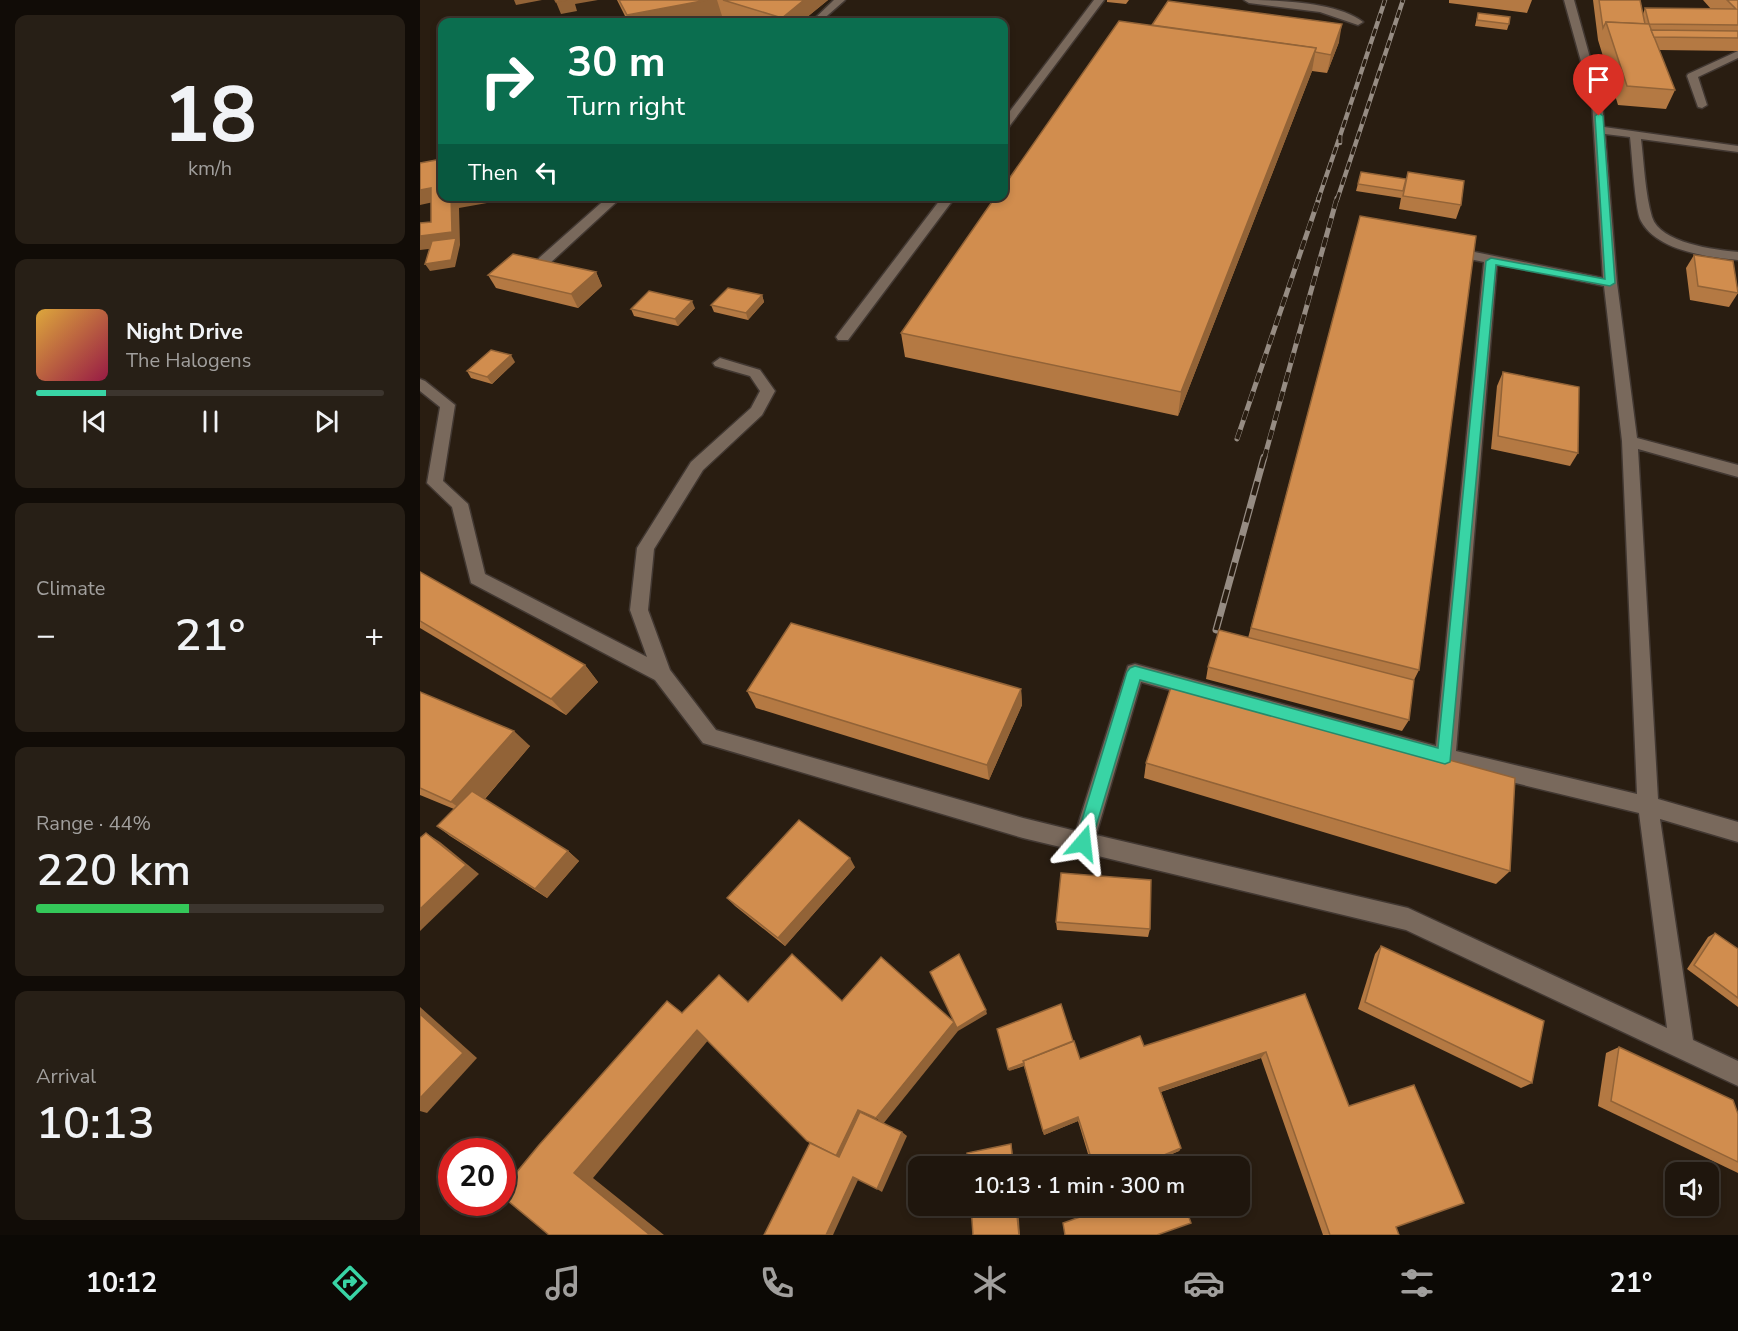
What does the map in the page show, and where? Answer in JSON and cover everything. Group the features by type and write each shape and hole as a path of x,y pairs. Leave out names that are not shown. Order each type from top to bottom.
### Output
{"lane":[{"path":"820,18 840,0"},
{"path":"1008,121 1099,0"},
{"path":"1249,0 1322,9 1358,22"},
{"path":"1569,0 1597,101 1610,283 1630,441 1648,806 1682,1047"},
{"path":"1702,105 1692,76 1738,54"},
{"path":"1600,130 1738,148"},
{"path":"1635,135 1646,220 1662,237 1702,252 1738,255"},
{"path":"544,261 610,201"},
{"path":"843,337 946,201"},
{"path":"1438,248 1491,261 1610,283"},
{"path":"1445,757 1491,261"},
{"path":"720,363 754,373 768,391 757,411 697,466 646,548 639,610 662,674 710,737 1023,828 1408,919 1738,1074"},
{"path":"420,384 448,405 435,483 460,504 477,578 662,674"},
{"path":"1630,441 1738,471"},
{"path":"1083,843 1135,672 1445,757 1648,806 1738,832"}],"building":[{"path":"619,0 707,0 627,15"},
{"path":"723,0 804,0 782,18"},
{"path":"1599,0 1640,0 1645,24 1606,22 1603,28"},
{"path":"1727,0 1738,0 1738,25 1649,24 1645,8 1736,9"},
{"path":"1168,1 1342,24 1331,55 1315,52 1316,48 1152,25"},
{"path":"1478,13 1510,17 1509,24 1477,20"},
{"path":"1119,21 1316,48 1181,392 901,333 993,201 1008,201 1008,180"},
{"path":"1606,22 1649,24 1675,90 1627,86"},
{"path":"1651,30 1738,31 1738,38 1654,37"},
{"path":"438,160 438,201 451,201 452,232 420,236 420,223 431,222 431,188 420,190 420,163"},
{"path":"1361,172 1406,179 1403,191 1358,184"},
{"path":"1408,172 1464,181 1461,205 1403,196"},
{"path":"1360,216 1476,236 1419,670 1251,628"},
{"path":"456,238 451,260 425,264 432,241"},
{"path":"513,254 596,272 571,294 488,275"},
{"path":"1694,255 1733,261 1738,293 1698,286"},
{"path":"728,288 762,295 746,313 711,305"},
{"path":"649,291 692,301 675,319 631,309"},
{"path":"491,350 511,355 487,377 467,371"},
{"path":"1503,372 1579,387 1578,453 1498,436"},
{"path":"420,572 585,665 551,699 420,621"},
{"path":"791,623 1021,689 987,765 747,691"},
{"path":"1219,630 1414,680 1409,720 1208,667"},
{"path":"1172,684 1515,778 1510,871 1146,763"},
{"path":"420,692 514,731 451,802 420,788"},
{"path":"472,791 568,851 535,889 437,826"},
{"path":"799,820 850,858 778,938 727,898"},
{"path":"426,833 466,865 420,909 420,838"},
{"path":"1061,873 1151,880 1150,929 1056,922"},
{"path":"1715,933 1738,949 1738,998 1694,965"},
{"path":"1381,946 1544,1021 1532,1083 1365,1002"},
{"path":"792,954 842,1001 881,957 954,1022 876,1118 858,1110 836,1156 807,1141 697,1030 574,1173 650,1235 549,1235 516,1208 516,1173 667,1001 682,1013 719,975 748,1002"},
{"path":"959,954 986,1010 957,1028 930,972"},
{"path":"1305,994 1349,1106 1414,1085 1464,1203 1396,1227 1399,1235 1330,1235 1266,1052 1159,1088 1181,1148 1162,1156 1090,1156 1078,1117 1043,1131 1023,1061 1074,1041 1080,1059 1140,1036 1144,1046"},
{"path":"1061,1004 1073,1041 1008,1069 997,1029"},
{"path":"420,1014 463,1053 420,1098"},
{"path":"1619,1047 1733,1100 1738,1114 1738,1162 1611,1101"},
{"path":"860,1112 902,1132 877,1189 853,1177 826,1235 764,1235 810,1143 839,1157"},
{"path":"1011,1144 1012,1156 967,1156 967,1153"},
{"path":"972,1216 1017,1216 1019,1235 973,1235"},
{"path":"1083,1216 1189,1216 1191,1223 1157,1235 1065,1235 1063,1223"}],"railway":[{"path":"1340,136 1385,0"},
{"path":"1337,200 1403,0"},
{"path":"1318,200 1340,136"},
{"path":"1340,136 1340,143"},
{"path":"1237,439 1319,198"},
{"path":"1264,459 1337,198"},
{"path":"1216,630 1264,457"}],"route":[{"path":"1083,843 1135,672 1445,757 1491,261 1610,283 1599,116"}]}
